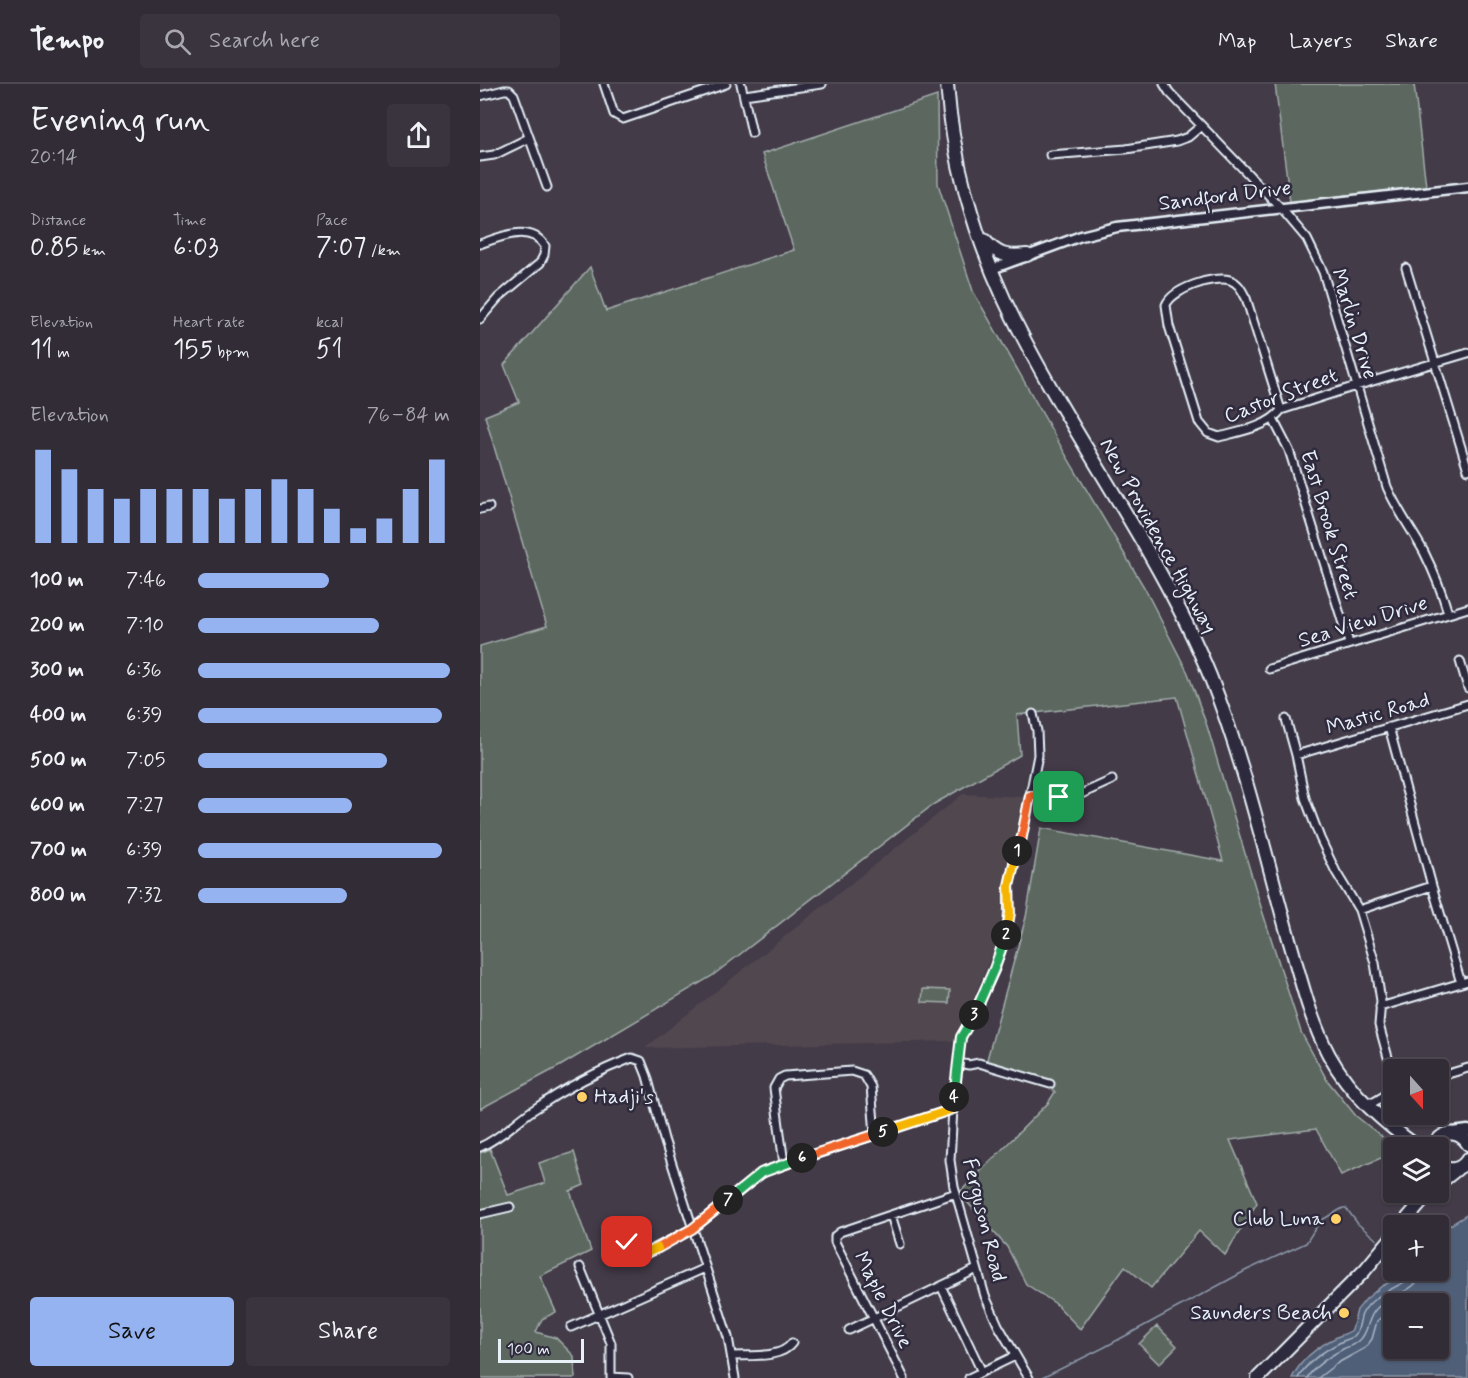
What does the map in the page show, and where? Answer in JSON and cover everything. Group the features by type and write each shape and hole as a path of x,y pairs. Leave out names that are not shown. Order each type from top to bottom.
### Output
{"highway":[{"name":"New Providence Highway","path":"947,84 948,104 961,171 992,269 1023,336 1165,582 1191,632 1227,724 1317,1028 1328,1053 1344,1079 1404,1137"},
{"path":"980,235 994,251 1004,255 1027,255"},
{"name":"New Providence Highway","path":"1397,1132 1409,1137"},
{"path":"1441,1137 1444,1134 1453,1133 1461,1136 1468,1144"},
{"path":"1449,1175 1468,1159"},
{"path":"1449,1169 1457,1168"},
{"path":"1410,1215 1420,1203"},
{"path":"1258,1378 1365,1270 1383,1248"}],"main road":[{"path":"1453,1133 1468,1131"}],"street":[{"path":"604,84 614,114 623,119 726,84"},
{"path":"741,84 752,133"},
{"path":"744,94 822,84"},
{"name":"Marlin Drive","path":"1164,84 1168,92 1280,207 1307,239 1316,255 1395,506 1428,561 1443,594 1448,613"},
{"path":"480,96 509,90 518,104 547,187"},
{"path":"1050,155 1126,149 1177,141 1188,137 1201,126"},
{"path":"480,157 494,155 529,138"},
{"name":"Sandford Drive","path":"992,269 1099,231 1280,207 1468,187"},
{"path":"480,244 517,233 536,236 544,246 544,255 540,263 498,298 480,319"},
{"path":"1406,268 1468,470"},
{"name":"Castor Street","path":"1281,410 1241,288 1230,280 1210,280 1172,295 1166,305 1169,326 1199,422 1208,434 1219,437 1273,419 1281,410 1468,353"},
{"name":"East Brook Street","path":"1273,419 1289,450 1349,643"},
{"path":"480,509 489,507"},
{"name":"Sea View Drive","path":"1269,669 1468,608"},
{"path":"1461,661 1468,688"},
{"name":"Mastic Road","path":"1296,755 1468,704"},
{"name":"Ferguson Road","path":"1029,1378 990,1310 956,1193 950,1160 961,1037 994,969 1008,928 1009,886 1021,841 1038,754 1037,731 1032,714"},
{"path":"1286,719 1305,798 1336,872 1359,910 1375,963 1380,1007 1379,1025 1388,1059"},
{"path":"1380,1007 1464,982 1432,886 1389,727"},
{"path":"1030,796 1072,797 1112,780"},
{"path":"1359,910 1432,886"},
{"path":"480,1147 502,1135 530,1112 585,1079 632,1058 641,1061 645,1068 663,1138 728,1337 735,1378"},
{"path":"958,1063 969,1065 979,1063 1050,1084"},
{"path":"1449,1074 1468,1068"},
{"path":"784,1164 774,1088 776,1083 785,1076 852,1071 864,1075 871,1087 875,1134"},
{"path":"1370,1105 1383,1097"},
{"path":"609,1250 629,1242 637,1255 642,1256 692,1229 761,1173 953,1109"},
{"path":"900,1244 891,1215 956,1193"},
{"path":"480,1214 510,1207"},
{"name":"Maple Drive","path":"891,1215 840,1232 835,1236 835,1242 904,1378"},
{"path":"580,1267 611,1343 611,1377 628,1378"},
{"path":"571,1327 705,1268"},
{"path":"849,1330 977,1269"},
{"path":"941,1286 982,1372"},
{"path":"732,1356 776,1353 788,1348 792,1342"},
{"path":"969,1378 1016,1356"}],"shaded area":[{"path":"963,794 1024,797 1006,875 1000,934 956,1041 645,1048"}],"green space":[{"path":"1275,84 1414,84 1426,186 1290,202"},
{"path":"937,96 938,184 973,291 1144,587 1188,673 1207,726 1301,1032 1327,1080 1356,1116 1383,1137 1383,1157 1341,1175 1316,1129 1230,1140 1257,1203 1225,1255 1199,1231 1151,1288 1125,1266 1080,1329 1056,1304 1026,1284 1007,1247 959,1193 1048,1103 1055,1092 1047,1084 986,1063 1026,917 1041,828 1223,861 1177,697 1017,715 1020,755 934,804 712,976 560,1066 480,1109 480,646 547,626 485,416 519,402 504,365 590,267 606,311 794,250 762,154"},
{"path":"923,989 950,990 949,1003 922,1002"},
{"path":"490,1149 508,1195 545,1183 539,1163 574,1152 584,1185 570,1191 591,1251 540,1276 556,1312 542,1319 536,1332 556,1338 574,1356 575,1378 480,1378 480,1153"},
{"path":"1157,1326 1177,1346 1159,1364 1139,1344"}],"water":[{"path":"1468,1214 1468,1378 1292,1378 1300,1365 1318,1348 1352,1330 1357,1310 1382,1286 1392,1281 1449,1281 1449,1226"}],"waterway":[{"path":"1042,1378 1103,1348 1247,1270 1306,1243 1320,1221 1343,1208 1346,1208 1358,1224 1377,1240"}],"place":[{"name":"Hadji's","path":"582,1097"},
{"name":"Club Luna","path":"1336,1219"},
{"name":"Saunders Beach","path":"1344,1313"}],"route":[{"path":"627,1242 632,1244 637,1255 642,1256 692,1229 761,1173 771,1168 953,1109 961,1037 976,1010 1004,945 1010,913 1009,886 1030,796 1059,797"}]}
